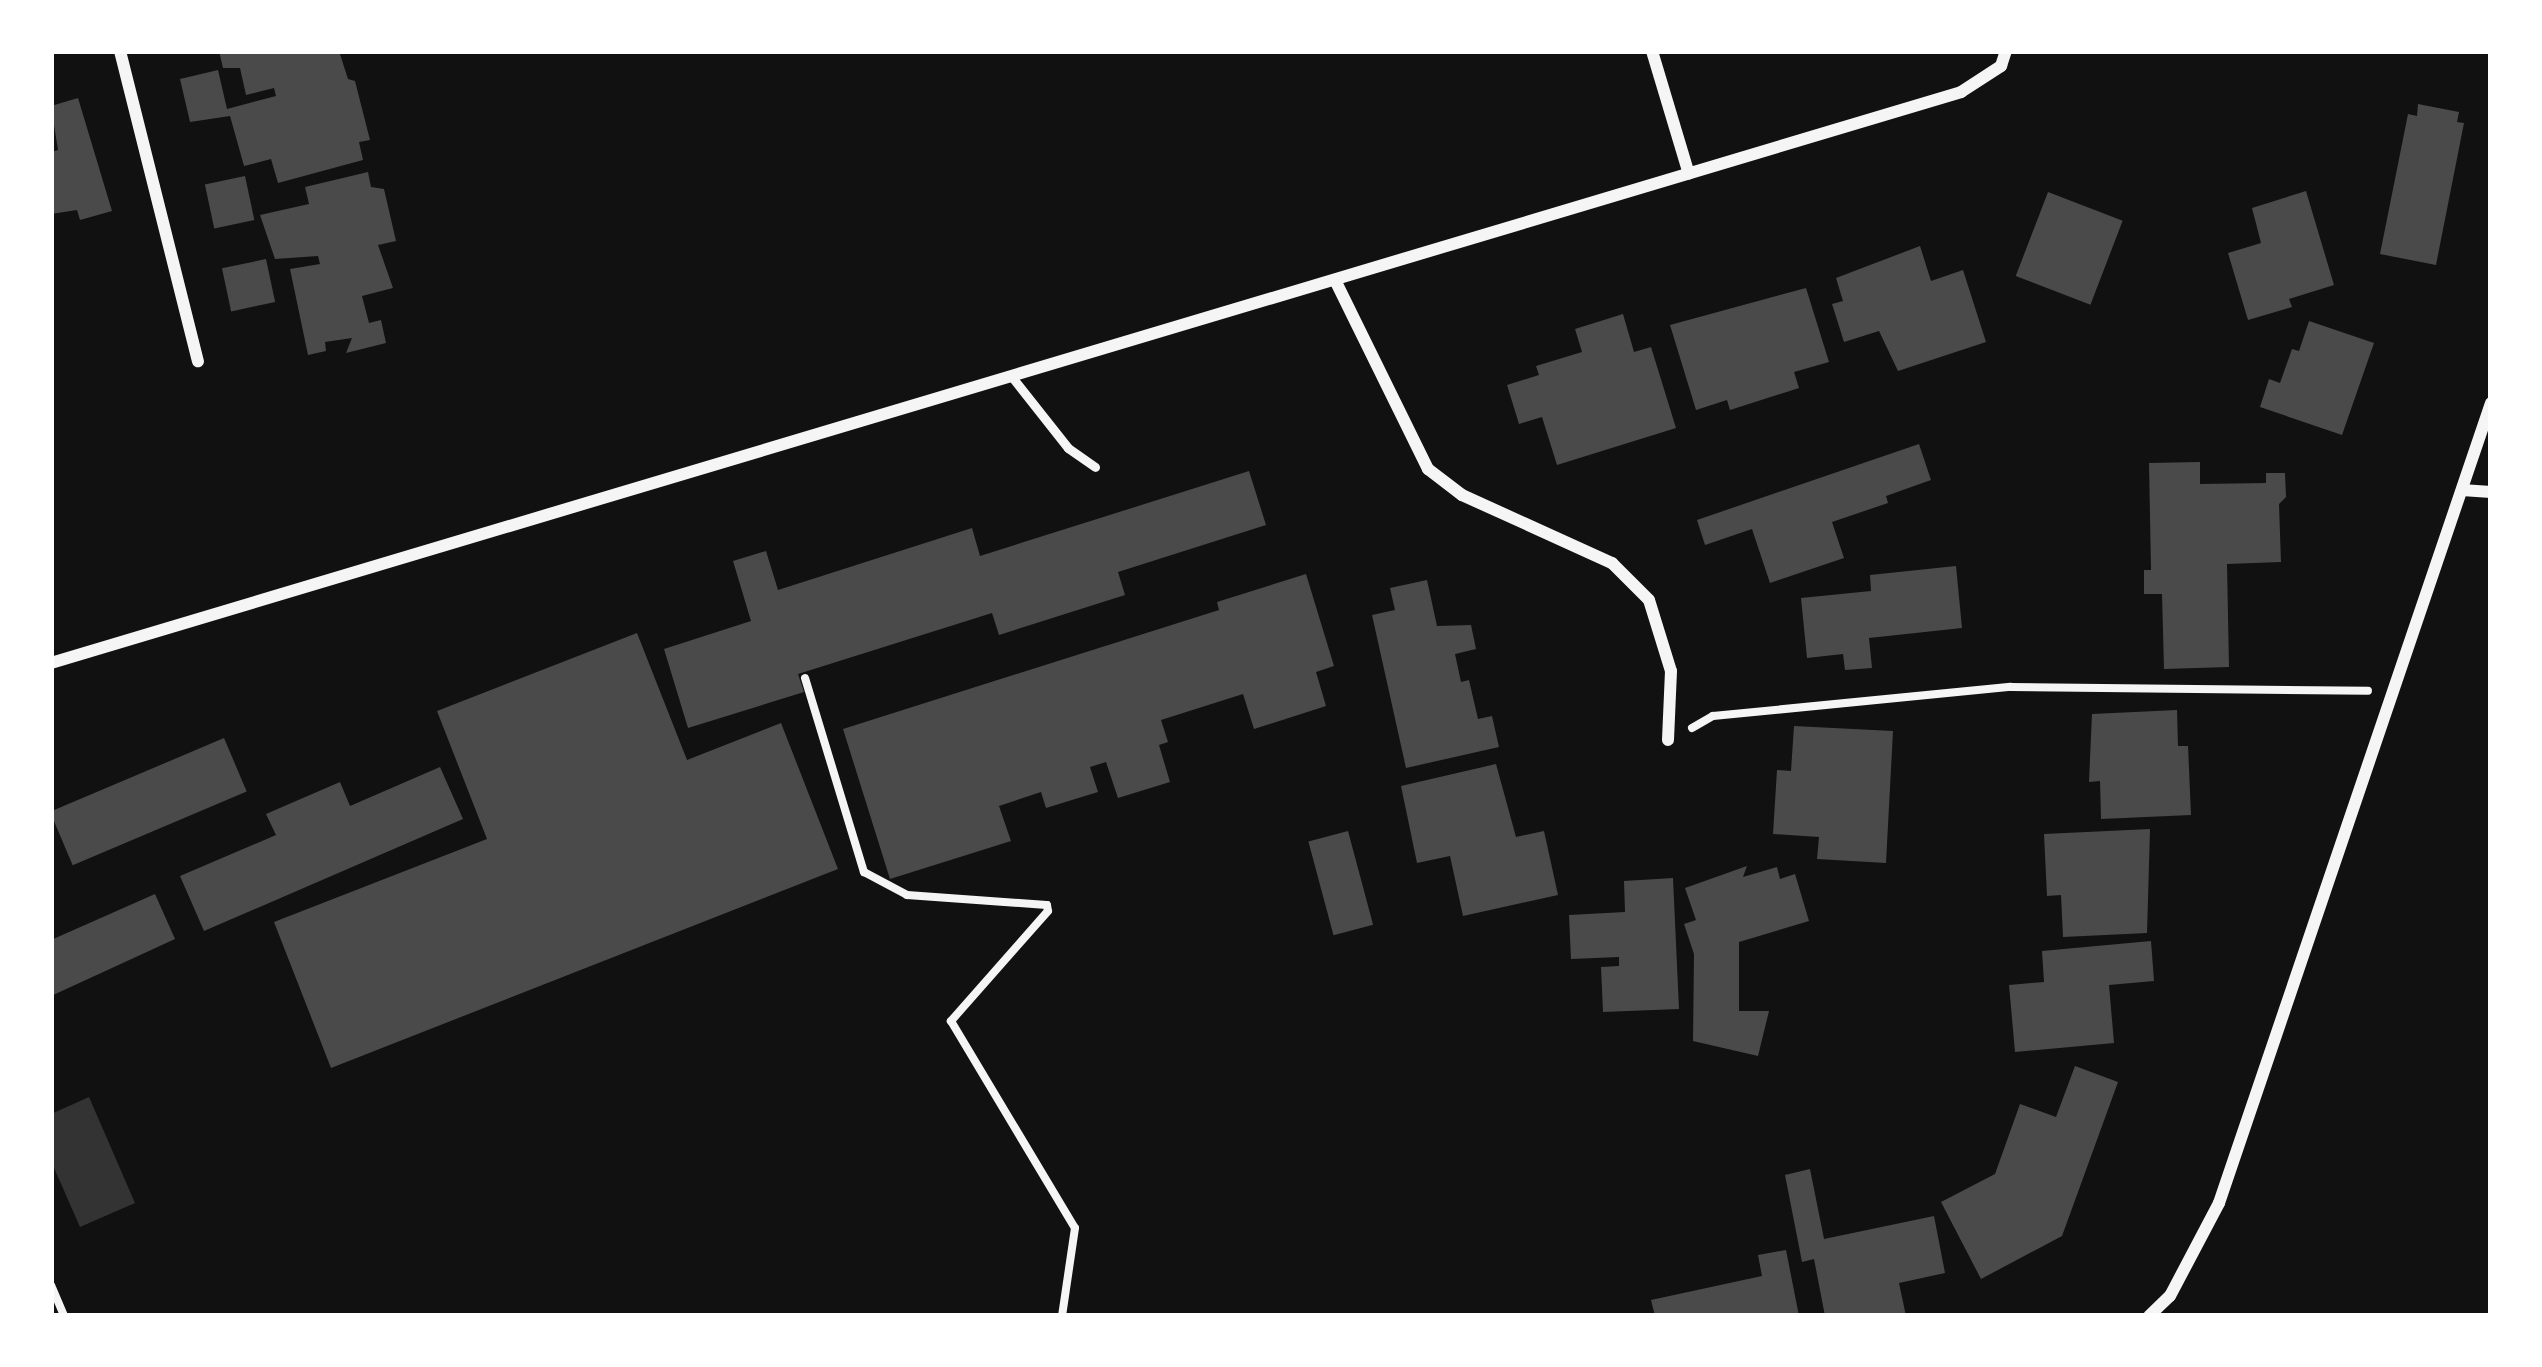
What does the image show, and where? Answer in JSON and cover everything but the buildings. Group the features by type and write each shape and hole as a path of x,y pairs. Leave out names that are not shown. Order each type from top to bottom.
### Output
{"street":[{"path":"120,51 198,361"},
{"path":"1652,51 1689,174"},
{"path":"51,663 1961,92 2000,66 2006,51"},
{"path":"1335,280 1427,469 1462,494 1612,563 1648,600 1671,671 1668,740"},
{"path":"2149,1316 2170,1296 2219,1204 2491,403"},
{"path":"2462,490 2491,492"}],"lane":[{"path":"1012,376 1068,448 1095,466"}],"path":[{"path":"805,679 864,872 907,895 1047,905 1048,911 951,1021 1075,1228 1062,1316"},
{"path":"1668,740 1713,716 2011,687 2394,691"},
{"path":"51,1285 64,1316"}],"shaded area":[{"path":"89,1097 135,1203 80,1227 51,1161 51,1114"}]}
